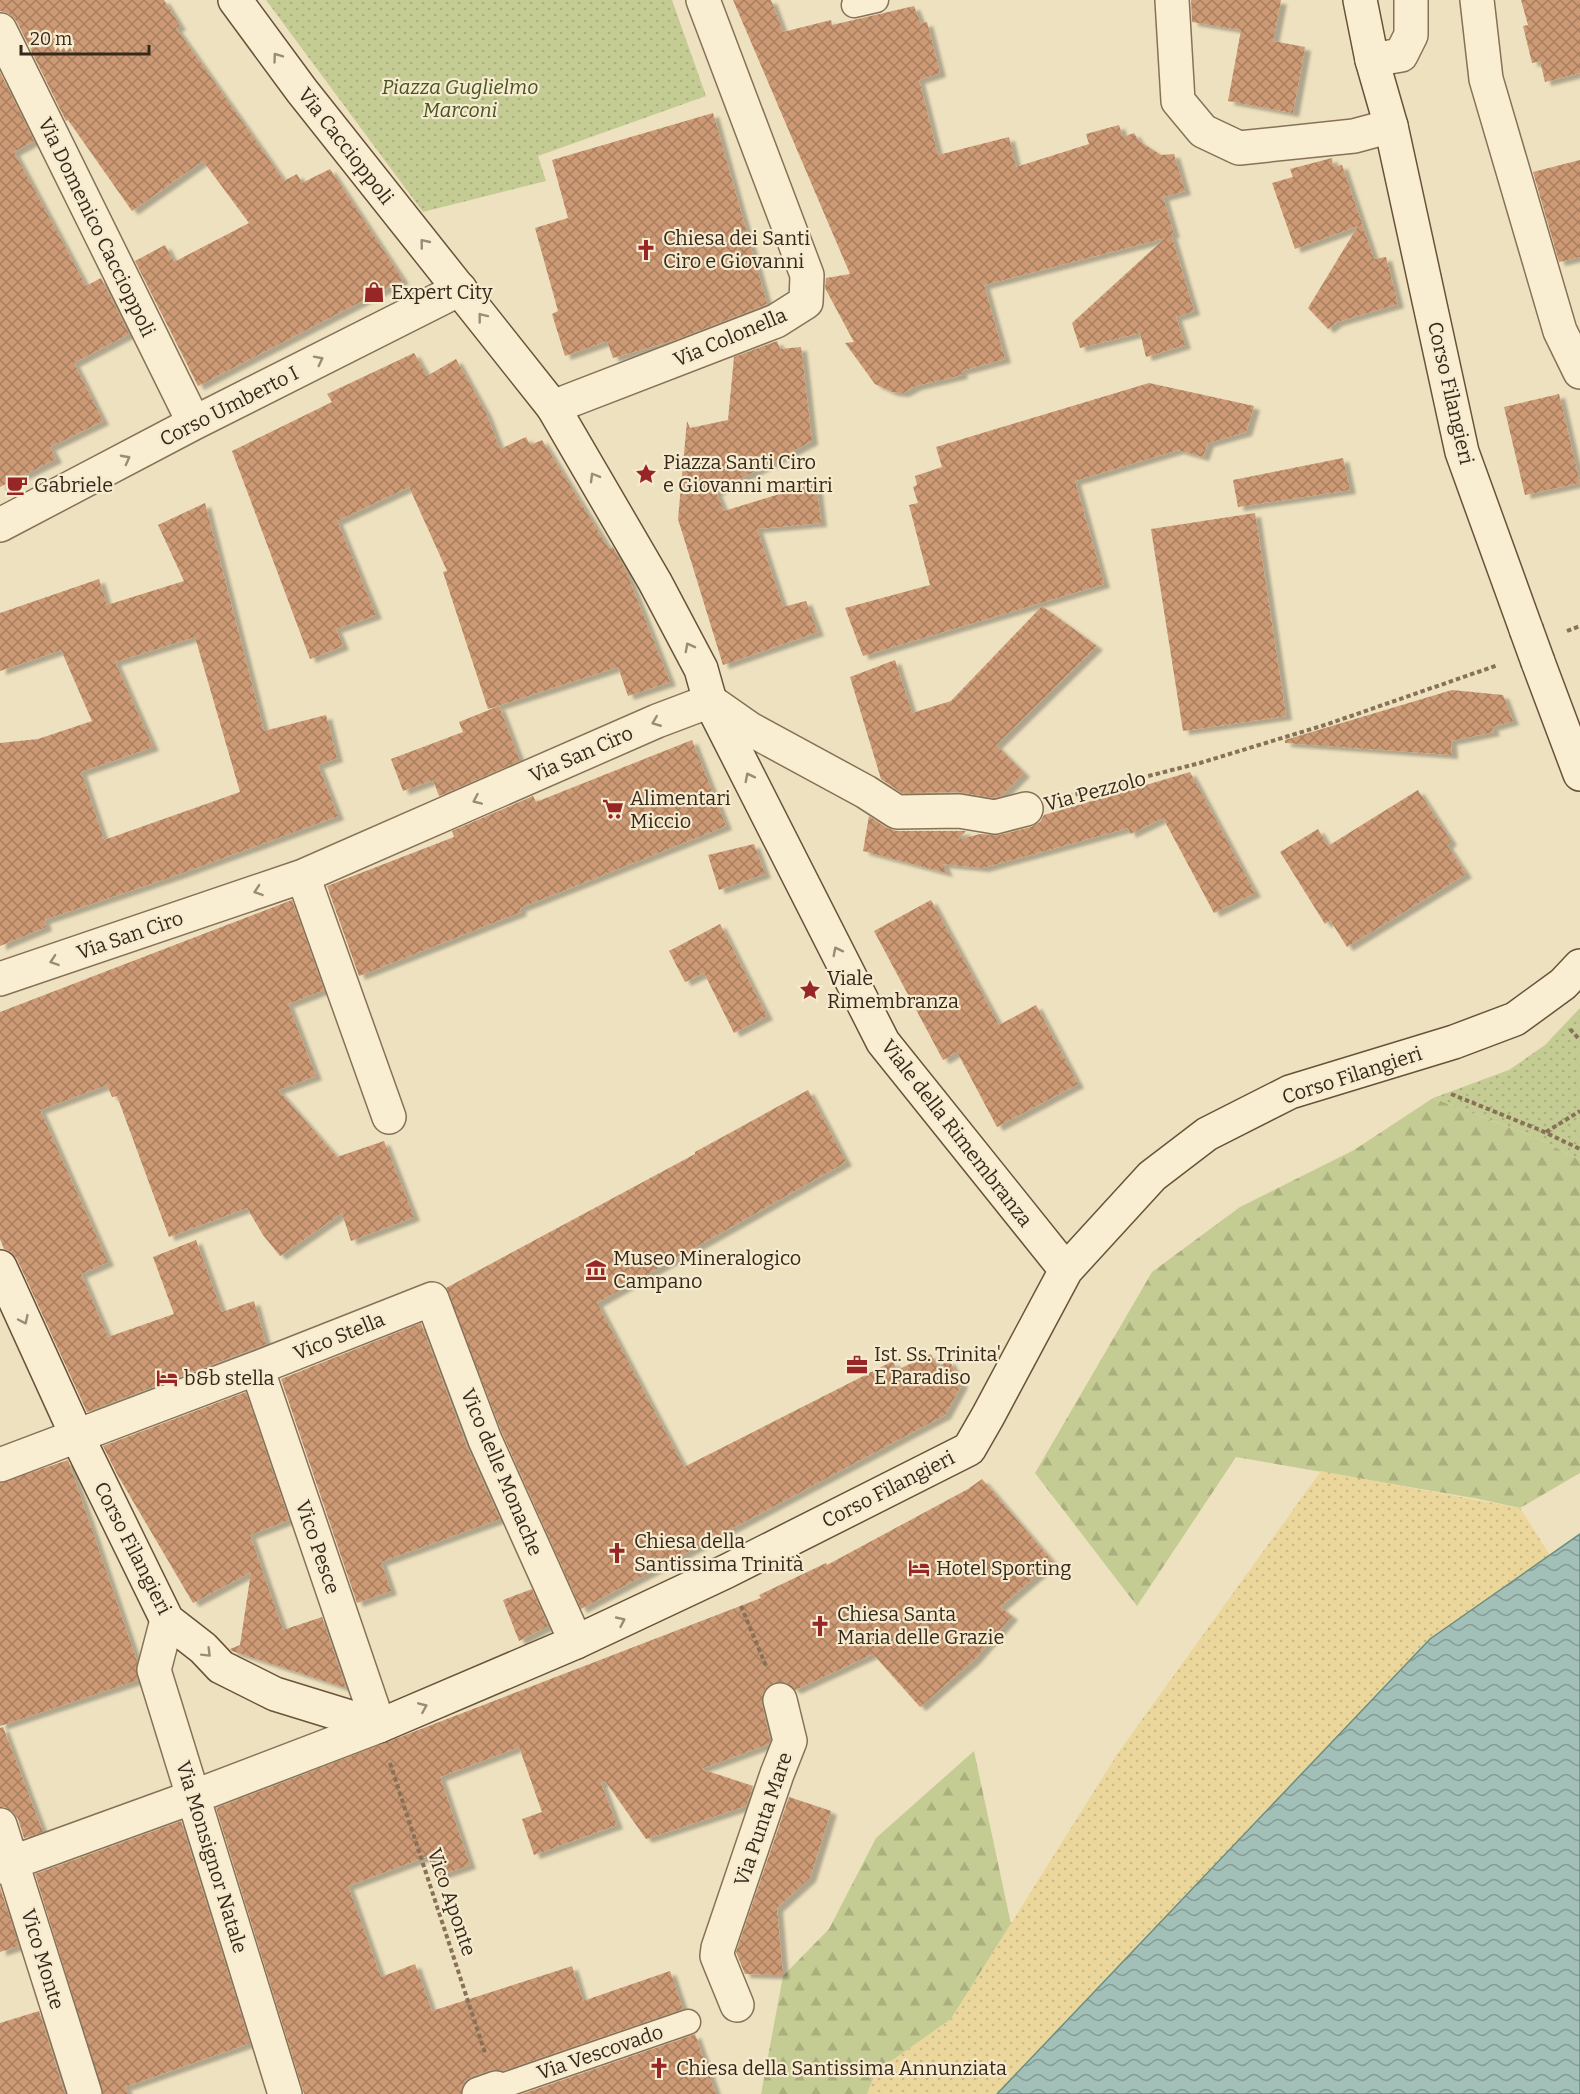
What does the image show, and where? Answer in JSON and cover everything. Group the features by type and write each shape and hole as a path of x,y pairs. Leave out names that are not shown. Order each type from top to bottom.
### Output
{"street":[{"name":"Via Caccioppoli","path":"235,0 302,91 460,289"},
{"name":"Via Colonella","path":"553,407 776,321 806,302 807,275 703,0"},
{"path":"1172,0 1178,101 1203,131 1239,148 1354,136 1391,126"},
{"name":"Corso Filangieri","path":"1360,0 1372,60 1391,126 1462,453 1580,774"},
{"path":"1372,60 1401,55 1411,35 1411,0"},
{"path":"1477,0 1486,79 1560,331 1580,372"},
{"name":"Via Domenico Caccioppoli","path":"0,30 194,423"},
{"path":"460,289 553,407 696,659 710,701"},
{"name":"Corso Umberto I","path":"0,525 194,423 460,289"},
{"name":"Via Pezzolo","path":"710,701 750,729 866,792 897,812 959,811 995,817 1026,809"},
{"name":"Via San Ciro","path":"0,979 303,876 657,721 710,701"},
{"name":"Viale della Rimembranza","path":"710,701 883,1042 1066,1270"},
{"path":"303,876 389,1117"},
{"name":"Corso Filangieri","path":"0,1267 77,1436 167,1620 203,1648 221,1667 275,1694 379,1726 576,1642 726,1571 969,1449 1066,1270 1152,1176 1207,1134 1290,1092 1454,1042 1515,1019 1563,984 1580,966"},
{"name":"Vico Stella","path":"0,1465 432,1299"},
{"name":"Vico delle Monache","path":"432,1299 485,1440 576,1642"},
{"name":"Vico Pesce","path":"257,1368 379,1726"},
{"name":"Via Monsignor Natale","path":"167,1620 154,1670 285,2094"},
{"name":"Via Punta Mare","path":"730,2007 717,1956 718,1948 790,1741 780,1700"},
{"path":"6,1865 379,1726"},
{"name":"Vico Monte","path":"0,1825 6,1865 85,2094"}],"lane":[{"name":"Via Vescovado","path":"487,2091 688,2022"}],"path":[{"name":"Via Pezzolo","path":"1026,809 1200,763 1328,724 1495,666"},
{"path":"1570,1029 1580,1040"},
{"path":"1451,1094 1546,1132 1580,1149"},
{"path":"1546,1132 1580,1111"},
{"path":"738,1599 780,1700"},
{"name":"Vico Aponte","path":"379,1726 487,2091"}],"green space":[{"name":"Piazza Guglielmo Marconi","path":"266,0 672,0 706,96 538,156 546,181 423,212"},
{"path":"1580,1008 1580,1160 1537,1138 1433,1098 1509,1070 1545,1045"},
{"path":"1433,1098 1537,1138 1580,1160 1580,1473 1520,1508 1236,1457 1137,1606 1035,1473 1152,1272 1240,1207 1354,1150"},
{"path":"974,1751 1011,1924 951,2019 876,2072 867,2094 761,2094 783,1976 829,1929 876,1838"}],"sand":[{"path":"1321,1471 1520,1508 1550,1555 1430,1639 997,2094 867,2094 876,2072 951,2019 1118,1753"}],"water":[{"path":"1580,1534 1580,2094 997,2094 1430,1639"}],"building":[{"path":"0,0 164,0 180,26 176,28 284,181 297,174 302,183 330,169 403,280 198,386 135,261 165,245 174,262 249,223 203,161 132,211 68,120 66,121 17,22 10,14 0,11"},
{"path":"733,0 771,0 783,32 831,20 832,25 914,6 921,24 927,22 940,73 919,80 938,155 1009,137 1016,167 1089,144 1086,134 1119,125 1123,137 1134,133 1139,141 1161,155 1174,154 1185,191 1163,197 1174,234 1171,234 1194,311 1176,317 1185,345 1146,357 1140,333 1080,348 1072,323 1165,238 984,285 1005,359 961,371 962,375 916,386 903,393 892,392 875,384 845,343 854,342 825,288 826,278 850,274"},
{"path":"1191,0 1281,0 1273,41 1305,47 1293,113 1228,101 1241,30 1192,22"},
{"path":"1521,0 1580,0 1580,73 1545,82 1540,61 1532,63 1523,26 1528,25"},
{"path":"0,72 34,141 14,152 86,286 101,278 129,334 74,363 103,421 50,447 56,459 0,487"},
{"name":"Chiesa dei Santi Ciro e Giovanni","path":"713,113 767,304 675,340 613,358 607,341 565,356 552,314 558,311 535,228 568,218 552,160"},
{"path":"1332,158 1333,167 1342,165 1374,259 1386,257 1398,304 1337,322 1328,329 1308,308 1358,226 1295,249 1272,183 1293,177 1290,169"},
{"path":"1580,160 1580,257 1559,262 1533,172"},
{"path":"777,341 780,349 801,347 812,441 716,492 724,511 816,483 821,523 757,529 783,607 806,601 818,632 723,665 678,519 687,421 690,428 728,420 734,357"},
{"path":"414,353 427,376 456,359 486,413 500,449 526,437 530,445 542,440 609,549 613,547 625,569 670,682 628,696 618,667 488,709 443,572 447,571 409,487 337,521 376,615 336,629 343,646 310,659 232,451 332,402 327,394"},
{"path":"1149,383 1254,406 1246,432 1208,443 1203,457 1178,450 1075,481 1104,584 863,656 845,608 930,585 909,505 918,503 913,487 917,485 915,476 942,467 936,447"},
{"path":"1559,394 1580,483 1525,495 1504,407"},
{"path":"1343,458 1350,490 1238,507 1233,480"},
{"path":"205,503 264,731 326,715 337,758 318,765 338,816 177,875 44,920 46,927 0,946 0,743 38,739 92,721 61,650 0,671 0,613 99,579 107,605 184,581 158,525","holes":["195,637 240,792 104,840 81,772 153,747 115,662"]},
{"path":"1255,513 1286,716 1183,731 1151,529"},
{"path":"1042,606 1097,646 996,745 1024,773 1001,796 994,798 959,792 902,793 881,779 850,677 895,660 912,713 951,701"},
{"path":"1452,690 1503,695 1513,721 1492,727 1494,732 1451,741 1452,755 1285,743 1285,740"},
{"path":"499,706 520,761 439,796 433,780 403,791 391,759 463,732 459,722"},
{"path":"692,740 726,826 520,908 521,912 359,976 327,886 454,837 452,831 533,796 536,802"},
{"path":"1190,772 1255,893 1214,913 1163,818 1130,834 1128,828 983,868 943,864 947,873 863,851 869,816 887,828 897,831 966,831 957,840 980,834 999,835 1031,827 1040,822 1044,815"},
{"path":"1418,790 1451,841 1447,845 1466,874 1347,947 1330,920 1325,924 1280,852 1318,829 1328,846"},
{"path":"754,844 765,874 719,890 708,855"},
{"path":"292,900 324,990 288,1004 316,1076 278,1090 337,1157 384,1141 414,1217 351,1241 342,1213 280,1256 263,1235 247,1208 169,1237 117,1096 112,1097 107,1085 40,1110 108,1262 81,1274 108,1337 174,1314 153,1257 196,1240 222,1312 254,1301 266,1344 87,1412 17,1259 11,1252 4,1249 0,1239 0,1012"},
{"path":"931,900 999,1025 1036,1005 1078,1084 997,1127 957,1052 943,1060 874,931"},
{"path":"720,924 767,1016 734,1033 704,973 685,982 669,951"},
{"path":"808,1090 846,1162 597,1303 684,1467 893,1361 897,1370 931,1354 938,1367 949,1360 962,1384 945,1415 581,1609 502,1433 446,1288 695,1154"},
{"path":"421,1323 467,1447 500,1519 381,1562 391,1591 357,1603 281,1379"},
{"path":"246,1392 289,1520 250,1535 283,1630 322,1617 346,1688 232,1651 230,1649 240,1645 251,1572 193,1603 103,1446"},
{"path":"68,1460 137,1661 138,1680 0,1726 0,1483"},
{"path":"982,1479 1053,1562 1000,1607 1012,1616 974,1660 920,1707 873,1654 795,1690 786,1682 775,1682 767,1687 762,1695 769,1744 701,1769 753,1786 746,1806 646,1839 605,1781 601,1783 617,1825 534,1855 522,1819 542,1812 519,1747 440,1777 470,1865 435,1877 428,1856 348,1886 381,1977 415,1964 432,2011 572,1966 583,2001 670,1971 683,2009 502,2071 490,2070 473,2076 464,2082 461,2094 304,2094 216,1808 761,1598 759,1595 826,1563 827,1565 968,1489"},
{"path":"532,1589 548,1626 519,1641 503,1600"},
{"path":"3,1727 43,1832 24,1838 18,1819 13,1812 0,1807 0,1728"},
{"path":"789,1797 831,1811 810,1878 777,1908 783,1975 745,1974 736,1952"},
{"path":"181,1821 250,2043 125,2087 128,2094 103,2094 35,1874"},
{"path":"0,1887 19,1946 0,1952"},
{"path":"39,2011 65,2094 0,2094 0,2023"},
{"name":"Chiesa della Santissima Annunziata","path":"695,2034 716,2094 522,2094 693,2035"}],"place":[{"name":"Chiesa dei Santi Ciro e Giovanni","path":"646,250"},
{"name":"Expert City","path":"374,292"},
{"name":"Piazza Santi Ciro e Giovanni martiri","path":"646,474"},
{"name":"Gabriele","path":"17,485"},
{"name":"Alimentari Miccio","path":"613,809"},
{"name":"Viale Rimembranza","path":"810,990"},
{"name":"Museo Mineralogico Campano","path":"596,1270"},
{"name":"Ist. Ss. Trinita' E Paradiso","path":"857,1365"},
{"name":"b&b stella","path":"167,1378"},
{"name":"Chiesa della Santissima Trinità","path":"617,1553"},
{"name":"Hotel Sporting","path":"919,1568"},
{"name":"Chiesa Santa Maria delle Grazie","path":"820,1626"},
{"name":"Chiesa della Santissima Annunziata","path":"659,2068"}]}
